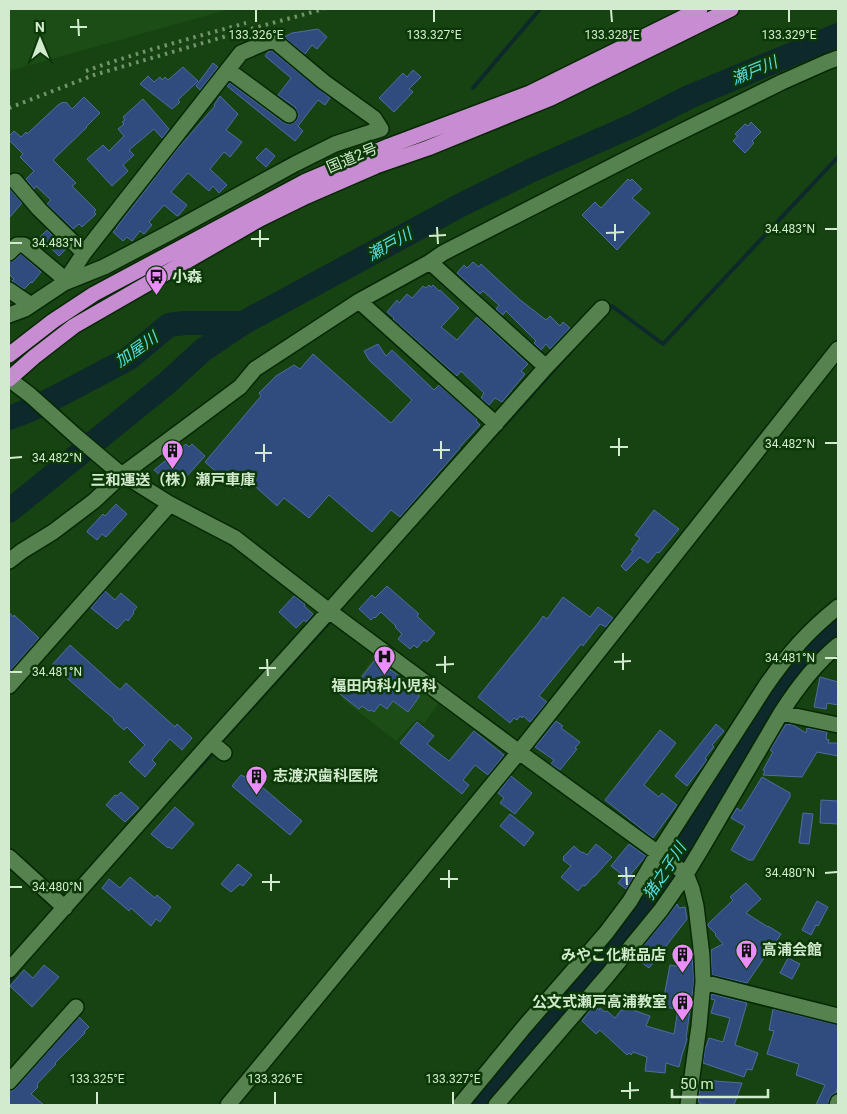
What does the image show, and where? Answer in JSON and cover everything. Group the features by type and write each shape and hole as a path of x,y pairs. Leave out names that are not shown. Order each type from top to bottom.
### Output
{"highway":[{"name":"国道2号","path":"9,355 53,321 94,294 304,182 390,146 530,93 700,9"},
{"name":"国道2号","path":"9,379 74,326 260,219 376,166 428,148 551,98 731,9"}],"street":[{"path":"64,283 84,253 241,53 269,41 276,42 324,82 374,118 390,146"},
{"path":"9,561 53,532 94,501 120,472 240,387 255,369 359,301 430,262 442,253 782,82 838,58"},
{"path":"228,70 288,115"},
{"path":"9,315 25,309 64,283 104,267 334,144 381,129"},
{"path":"16,181 39,209 84,253"},
{"path":"9,254 17,245 24,245 60,275 64,283"},
{"path":"430,262 546,367"},
{"path":"104,267 113,284"},
{"path":"9,290 31,305"},
{"path":"359,301 496,424"},
{"path":"9,970 216,747 546,367 602,308"},
{"path":"228,1105 519,752 838,349"},
{"path":"9,379 120,472 170,504 235,538 333,614 682,871 692,889 696,906 703,982 700,1026 688,1105"},
{"path":"9,686 170,504"},
{"path":"460,1105 606,933 630,901 778,668 801,640 821,620 838,607"},
{"path":"496,1105 661,910 682,871 795,691 838,645"},
{"path":"781,713 838,725"},
{"path":"9,857 65,908"},
{"path":"703,982 838,1016"},
{"path":"9,1082 76,1007"}],"shaded area":[{"path":"9,9 230,9 9,71"},
{"name":"福田内科小児科","path":"377,653 441,700 424,724 417,719 396,741 342,699"}],"building":[{"path":"318,29 327,37 317,49 312,45 305,54 284,37 292,33"},
{"path":"270,51 330,98 325,105 318,100 298,126 303,131 295,141 227,86 230,83 284,123 288,124 296,121 298,116 295,107 278,95 291,78 265,56"},
{"path":"213,63 218,67 200,90 196,86"},
{"path":"183,67 198,81 178,100 180,102 172,109 140,84 148,76 154,82 160,77 162,80 165,77 168,80"},
{"path":"413,70 421,77 409,89 413,92 394,112 379,98 403,73 407,77"},
{"path":"220,96 238,114 226,130 242,142 230,157 224,152 210,169 227,185 219,193 213,186 209,191 188,173 171,192 187,205 179,215 177,216 164,205 149,222 152,225 144,234 140,231 132,241 127,237 123,241 113,232 179,147 215,106"},
{"path":"84,97 100,113 53,160 76,183 72,186 96,210 94,212 96,214 82,227 79,224 73,229 47,204 51,200 36,186 34,189 26,179 34,171 20,157 23,154 9,140 9,136 14,131 21,137 26,132 27,134 58,105 66,102 72,109"},
{"path":"143,99 169,129 162,138 154,129 129,150 134,155 123,165 128,171 112,186 87,159 103,145 109,151 124,136 118,129 124,124 122,122 125,120 123,117"},
{"path":"751,122 761,132 752,141 754,143 745,153 733,141 738,136 735,134 745,124 748,126"},
{"path":"266,148 275,156 266,167 256,158"},
{"path":"628,179 630,181 632,179 642,189 632,198 650,213 617,250 582,215 595,202 601,208"},
{"path":"9,188 22,203 9,218"},
{"path":"47,230 66,249 59,256 40,237"},
{"path":"21,254 41,272 24,289 12,281 14,279 9,274 9,262 15,260"},
{"path":"473,262 479,267 481,264 519,299 546,320 550,316 560,326 563,322 570,328 550,349 546,344 541,350 534,343 536,341 506,311 503,315 496,309 499,305 483,291 480,294 457,273 464,265 467,268"},
{"path":"429,285 431,287 433,285 440,290 459,308 441,327 457,340 477,317 528,364 521,371 525,374 502,402 495,398 489,405 481,398 484,393 461,371 457,376 387,312 397,300 399,303 407,294 412,298 423,286 426,288"},
{"path":"378,344 386,356 392,350 434,390 439,385 477,419 476,421 480,425 400,517 391,510 372,532 329,495 309,518 284,498 277,506 248,480 241,489 238,486 235,488 205,462 261,396 259,393 276,376 294,365 300,369 313,354 391,423 412,400 369,360 364,351"},
{"name":"三和運送（株）瀬戸車庫","path":"186,444 189,447 192,444 205,456 176,488 154,470"},
{"path":"116,504 127,514 106,537 102,534 97,540 87,532 88,530 103,514 105,516"},
{"path":"654,510 679,529 648,563 640,557 626,571 621,566 633,551 631,550 640,538 635,535"},
{"path":"387,586 419,614 417,616 435,633 427,642 424,640 417,648 414,645 410,649 398,639 402,634 381,612 371,620 359,609 372,595 375,598"},
{"path":"105,591 115,600 121,593 137,607 128,621 126,619 117,629 91,608"},
{"path":"294,596 305,604 304,606 313,614 306,622 304,620 296,628 279,612"},
{"path":"563,597 590,617 598,607 613,618 606,627 600,624 583,646 581,644 539,696 547,702 530,722 523,716 522,718 520,716 517,720 514,718 510,723 478,697 543,616 547,619"},
{"path":"9,612 39,638 9,672"},
{"path":"70,645 120,690 126,683 175,727 177,724 192,738 182,750 170,739 152,760 156,764 145,777 129,762 145,745 127,727 124,730 52,665"},
{"path":"374,661 379,664 380,662 418,690 419,697 408,712 393,701 387,709 380,704 374,712 362,706 359,709 336,691 343,682 352,690"},
{"path":"820,677 838,682 838,705 827,703 826,709 814,707"},
{"path":"556,721 563,726 561,728 580,742 575,748 577,749 560,770 551,764 554,760 535,747"},
{"path":"417,722 434,736 427,744 449,761 474,731 504,755 488,775 475,765 463,780 469,785 462,794 400,743"},
{"path":"716,724 724,731 712,745 714,747 705,758 707,760 687,786 675,776"},
{"path":"786,724 793,725 806,733 807,728 827,732 826,739 829,740 828,743 838,743 838,756 817,752 802,777 763,775 765,771 763,770 773,752 770,750"},
{"path":"660,730 676,743 644,785 659,797 662,793 677,805 653,838 605,800"},
{"path":"247,774 302,821 290,835 232,786 241,775 245,777"},
{"path":"511,776 532,793 515,814 500,803 504,798 498,793"},
{"path":"762,777 790,793 790,797 753,860 749,860 731,850 745,826 731,818 737,808 741,811"},
{"path":"121,792 139,808 125,822 106,805 115,795 117,796"},
{"path":"821,800 838,801 838,824 820,823"},
{"path":"175,807 194,824 172,849 168,848 151,834"},
{"path":"803,813 813,814 809,844 799,843"},
{"path":"510,814 534,833 524,846 500,826"},
{"path":"596,844 612,857 578,891 561,877 571,866 563,860 563,857 574,846 587,855"},
{"path":"629,844 646,856 630,875 633,878 626,889 618,883 624,876 611,866"},
{"path":"238,864 252,875 243,886 240,884 231,892 221,884"},
{"path":"130,877 155,898 157,895 171,907 160,922 156,919 151,926 131,908 129,911 102,888 109,879 120,888"},
{"path":"746,883 761,899 746,913 781,934 747,983 712,975 711,950 723,944 708,926 733,900 730,897"},
{"path":"817,901 828,907 811,935 802,930"},
{"path":"677,904 679,908 685,907 687,919 649,968 634,957"},
{"path":"682,953 692,955 694,982 687,1039 679,1067 666,1063 665,1073 645,1071 647,1057 633,1052 631,1055 629,1053 627,1055 600,1030 596,1034 582,1021 594,1005 599,1010 600,1008 605,1012 607,1011 615,1018 621,1010 633,1010 650,1016 646,1026 674,1034 678,1009 662,1007 670,965 681,967"},
{"path":"788,958 800,964 792,979 780,973"},
{"path":"44,965 59,977 32,1007 10,986 24,970 33,978"},
{"path":"711,994 747,1003 735,1045 758,1053 752,1070 747,1069 744,1077 703,1063 709,1038 723,1042 730,1018 711,1013 715,1000 711,999"},
{"path":"773,1009 838,1025 838,1086 836,1093 829,1099 828,1105 816,1105 825,1085 796,1075 799,1064 767,1054 774,1031 769,1030"},
{"path":"79,1017 89,1027 55,1063 31,1094 44,1105 9,1105 9,1091 16,1088"},
{"path":"701,1080 742,1083 734,1105 700,1104 698,1102"}],"waterway":[{"path":"473,88 540,9"},
{"name":"瀬戸川","path":"9,511 167,383 203,350 243,323 459,206 532,170 634,125 689,97 838,35"},
{"path":"606,312 612,306 663,344 838,157"},
{"name":"加屋川","path":"9,418 30,410 128,359 169,325 184,323 243,323"},
{"path":"489,442 571,351"},
{"path":"219,744 333,618"},
{"name":"猪之子川","path":"477,1105 623,934 659,882 790,674 838,628"},
{"path":"183,785 215,750"},
{"path":"9,982 17,972"}],"railway":[{"path":"9,108 94,75 324,9"},
{"path":"86,71 145,51 246,23"}],"place":[{"name":"小森","path":"156,296"},
{"name":"三和運送（株）瀬戸車庫","path":"173,470"},
{"name":"福田内科小児科","path":"384,676"},
{"name":"志渡沢歯科医院","path":"257,795"},
{"name":"高浦会館","path":"746,969"},
{"name":"みやこ化粧品店","path":"682,974"},
{"name":"公文式瀬戸高浦教室","path":"683,1021"}]}
